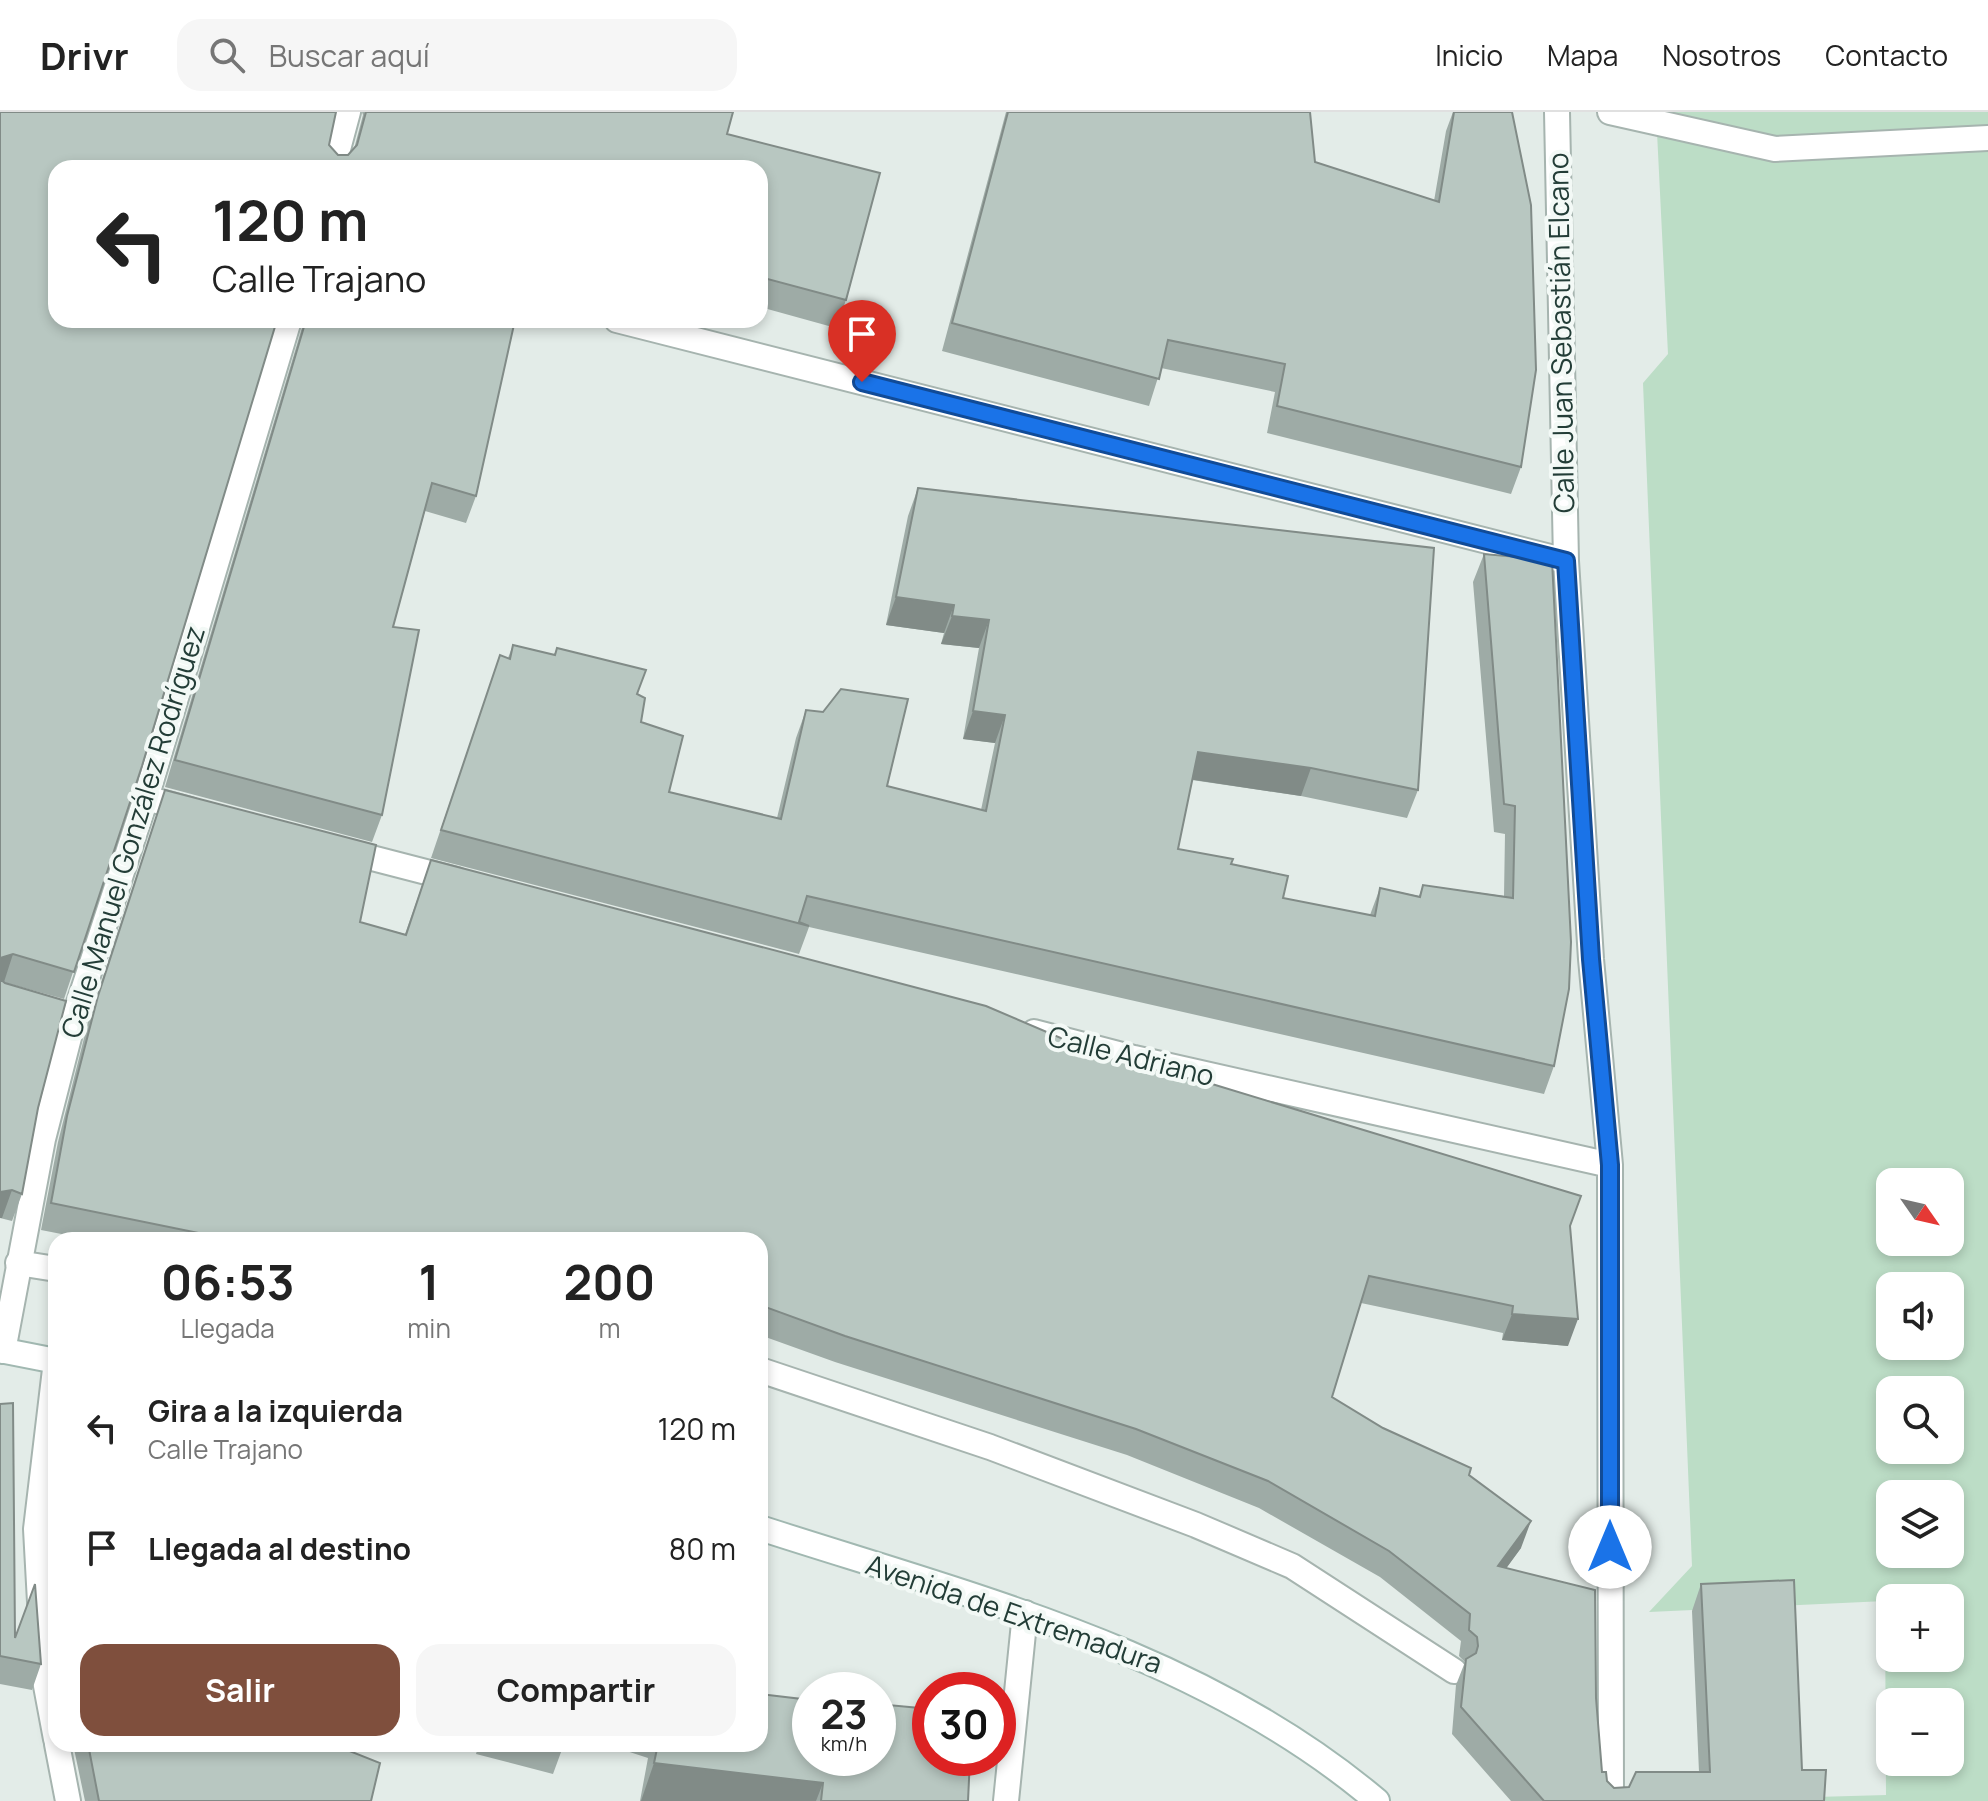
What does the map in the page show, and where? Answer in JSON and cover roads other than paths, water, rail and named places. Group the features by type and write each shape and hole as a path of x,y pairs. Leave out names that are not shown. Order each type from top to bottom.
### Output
{"street":[{"path":"335,160 348,112"},
{"name":"Calle Juan Sebastián Elcano","path":"1557,112 1566,561 1591,959 1610,1165 1611,1801"},
{"path":"1610,112 1775,149 1988,138"},
{"name":"Calle Manuel González Rodríguez","path":"2,1350 43,1139 74,1018 146,798 287,328"},
{"path":"649,328 1566,561"},
{"path":"146,798 207,814"},
{"path":"316,843 485,887"},
{"path":"45,1009 74,1018"},
{"name":"Calle Adriano","path":"1011,1026 1134,1058 1610,1165"},
{"path":"18,1263 48,1268"},
{"path":"2,1350 48,1359"},
{"path":"768,1373 990,1447 1279,1560 1454,1671"},
{"path":"48,1428 36,1529 44,1675 48,1697"},
{"name":"Avenida de Extremadura","path":"768,1531 1025,1613 1175,1671 1327,1759 1377,1801"},
{"path":"1006,1801 1025,1613"},
{"path":"58,1752 68,1801"}]}
